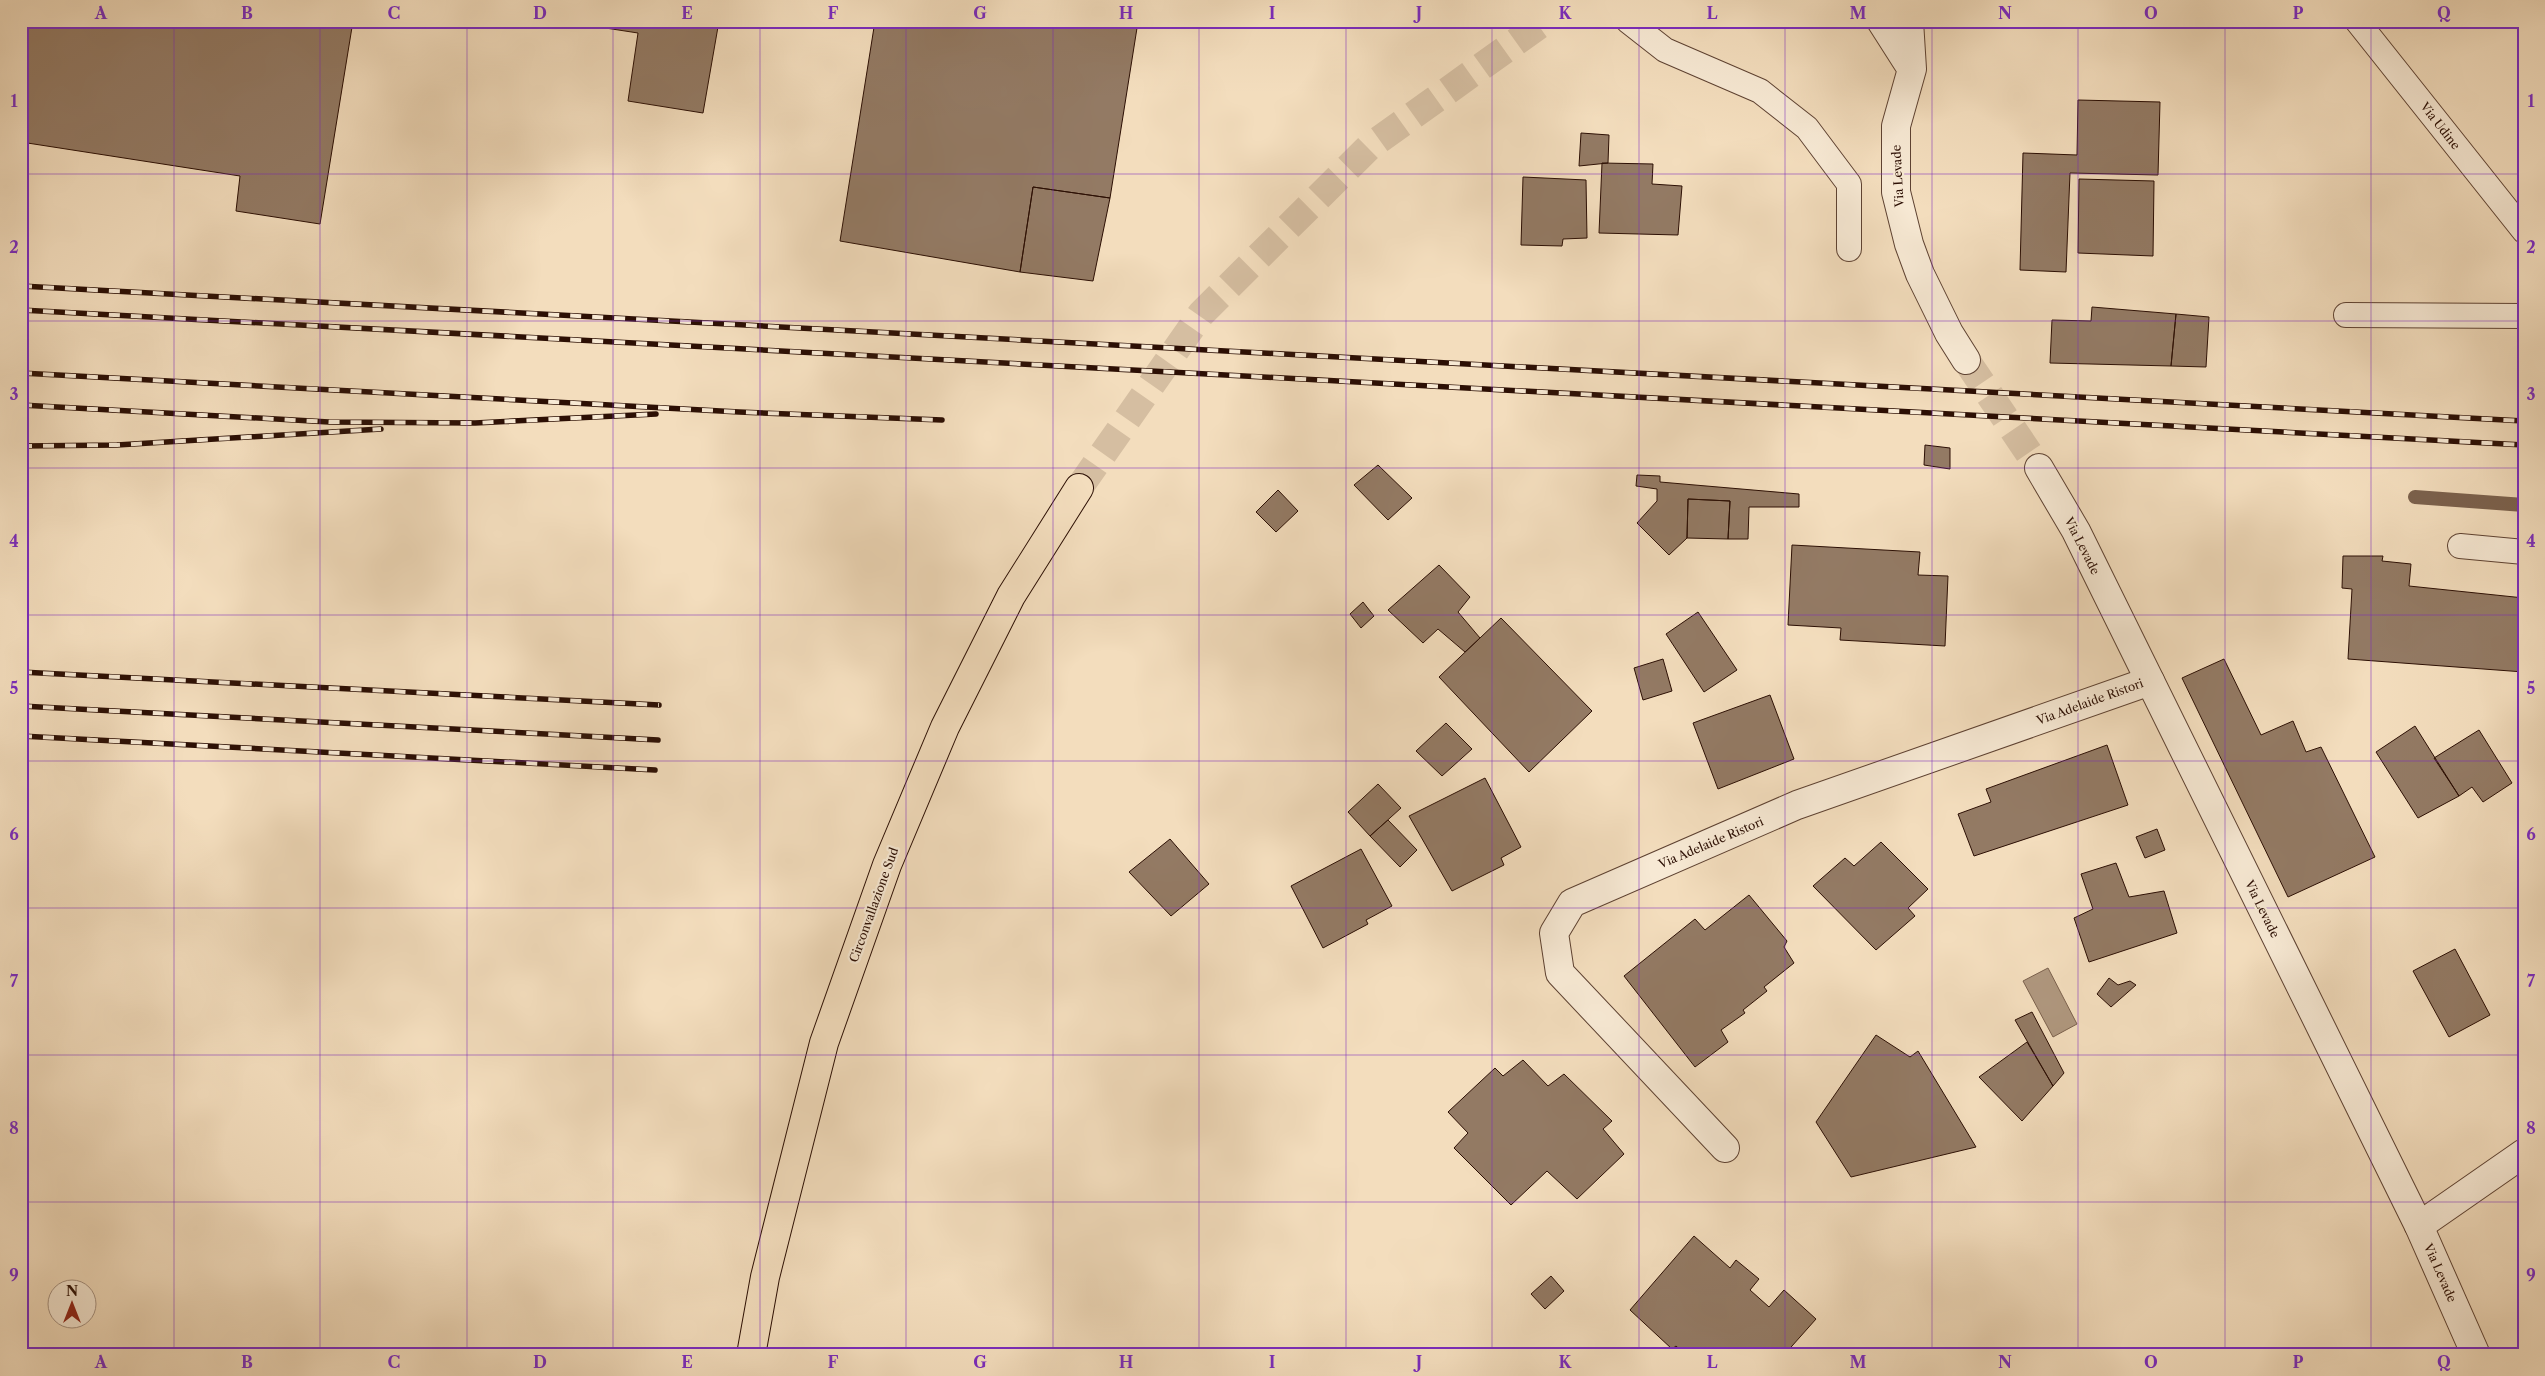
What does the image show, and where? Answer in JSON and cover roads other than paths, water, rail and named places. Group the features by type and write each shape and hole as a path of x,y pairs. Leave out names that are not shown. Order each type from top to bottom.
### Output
{"main road":[{"name":"Circonvallazione Sud","path":"751,1355 765,1278 824,1043 887,865 945,727 1011,596 1079,488"}],"street":[{"path":"1880,21 1912,69"},
{"name":"Via Levade","path":"1909,21 1912,69 1896,126 1896,192 1900,213 1926,288 1949,333 1966,360"},
{"name":"Via Levade","path":"2039,468 2076,531 2419,1226 2476,1355"},
{"name":"Via Adelaide Ristori","path":"1725,1148 1560,973 1554,933 1572,903 1797,805 2150,681"},
{"path":"2419,1226 2524,1154"}],"lane":[{"path":"1628,21 1664,50 1760,92 1807,128 1849,184 1849,249"},
{"name":"Via Udine","path":"2357,21 2524,231"},
{"path":"2346,315 2524,316"},
{"path":"2460,546 2524,552"}],"waterway":[{"path":"2415,497 2524,505"}],"tunnel":[{"path":"1079,488 1201,314 1369,147 1545,21"},
{"path":"1966,360 2039,468"}],"railway":[{"path":"21,286 2524,421"},
{"path":"21,310 2524,445"},
{"path":"21,373 739,412 942,420"},
{"path":"21,405 329,422 475,423 656,414"},
{"path":"21,446 117,445 381,429"},
{"path":"21,672 659,705"},
{"path":"21,706 658,740"},
{"path":"21,736 655,770"}]}
